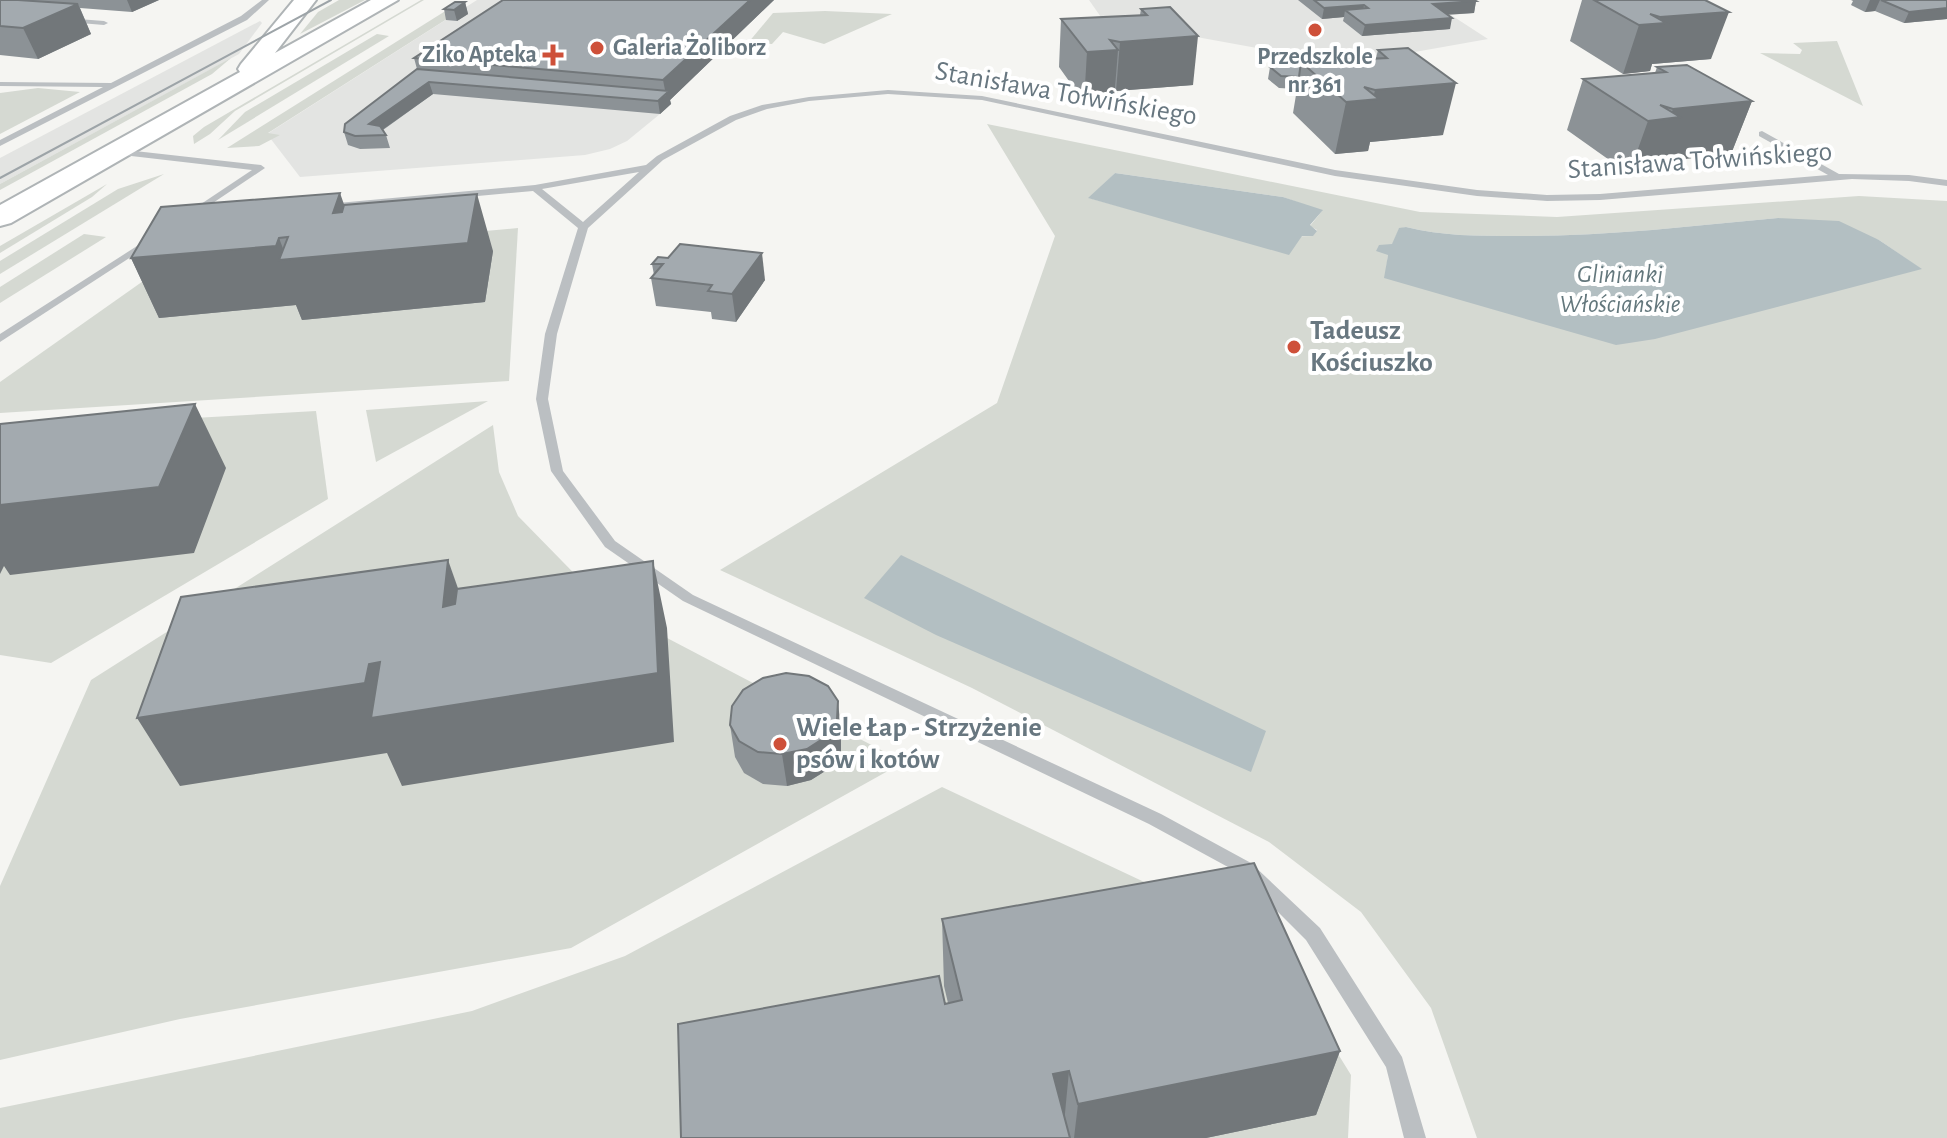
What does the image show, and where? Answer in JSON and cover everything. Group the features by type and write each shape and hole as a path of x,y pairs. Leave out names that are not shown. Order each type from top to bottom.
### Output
{"main road":[{"path":"232,88 261,57 305,0"},
{"path":"0,217 387,0"}],"street":[{"path":"0,143 244,18 266,0"},
{"path":"59,20 104,23"},
{"path":"1,85 113,85"},
{"name":"Stanisława Tołwińskiego","path":"583,227 606,209 646,168 705,130 765,107 809,99 888,92 982,98 1335,173 1477,193 1547,198 1600,197 1837,177 1909,178 1947,183"},
{"path":"1762,134 1837,177"},
{"path":"117,152 261,168 183,220 209,217"},
{"path":"318,207 535,188 646,168"},
{"path":"535,188 583,227 551,334 542,399 557,471 610,544 688,598 1155,819 1245,868 1313,934 1395,1064 1415,1138"},
{"path":"0,339 159,235"}],"shaded area":[{"path":"339,0 365,0 300,34 318,12"},
{"path":"424,0 235,111 194,144 193,136 204,127"},
{"path":"477,0 774,0 668,102 672,103 660,114 627,141 610,149 585,155 300,177 267,134"},
{"name":"Przedszkole nr 361","path":"1089,0 1466,0 1466,7 1473,13 1451,15 1488,39 1381,58 1334,62 1103,20"},
{"path":"447,10 461,10 268,133 280,135 259,146 227,148"},
{"path":"825,11 892,14 824,44 783,32 772,44 748,43 773,13"},
{"path":"260,21 262,23 239,54 0,184 0,158"},
{"path":"377,34 389,36 218,140 245,112"},
{"path":"1837,41 1863,106 1760,53 1800,54 1802,50 1793,43"},
{"path":"231,58 212,74 0,190 0,184"},
{"path":"38,88 80,92 0,134 0,93"},
{"path":"987,124 1420,212 1557,217 1859,196 1947,201 1947,1138 1477,1138 1431,1008 1361,912 1269,842 972,688 720,570 997,403 1055,236","holes":["1115,173 1283,197 1322,211 1310,226 1317,230 1312,236 1234,238 1089,198","1778,218 1879,240 1921,269 1385,278 1388,255 1399,229 1406,227 1460,235 1548,236"]},
{"path":"164,174 0,274 0,261 118,189"},
{"path":"107,184 92,197 0,253 0,246"},
{"path":"518,228 509,381 0,413 0,382 173,260"},
{"path":"84,234 106,237 0,303 0,287"},
{"path":"488,401 376,462 366,410"},
{"path":"316,411 328,499 51,663 0,655 0,429"},
{"path":"493,425 499,472 518,516 606,606 904,762 571,948 180,1019 0,1060 0,886 91,680"},
{"path":"942,787 1206,911 1296,986 1351,1075 1348,1138 0,1138 0,1108 472,1011 625,956"}],"water":[{"path":"1115,173 1283,197 1323,210 1310,225 1317,231 1313,236 1302,236 1289,255 1088,198"},
{"name":"Glinianki Włościańskie","path":"1778,218 1839,221 1879,240 1922,269 1655,339 1616,345 1384,278 1388,255 1376,251 1379,245 1392,244 1399,228 1406,227 1460,235 1548,236"},
{"path":"901,555 1266,731 1251,772 936,635 864,598"}],"building":[{"path":"0,0 78,4 23,28 0,26"},
{"name":"Galeria Żoliborz","path":"503,0 750,0 663,80 414,58"},
{"path":"1314,0 1476,1 1433,4 1452,18 1365,25 1345,10 1368,8 1364,5 1324,8"},
{"path":"1594,0 1705,0 1729,12 1660,17 1650,14 1666,23 1639,25"},
{"path":"1881,0 1947,0 1947,8 1909,12"},
{"path":"455,2 465,2 454,10 444,9"},
{"path":"1170,7 1198,36 1120,42 1110,40 1118,50 1087,52 1061,19 1147,15 1141,9"},
{"path":"1408,48 1456,83 1375,90 1364,87 1379,99 1346,102 1301,62 1387,58 1378,50"},
{"path":"1279,61 1305,62 1301,62 1299,77 1281,76 1270,67"},
{"path":"1687,65 1752,101 1673,109 1660,105 1680,117 1648,121 1583,79 1666,72 1657,67"},
{"path":"417,69 669,91 658,101 429,82 369,124 380,126 386,135 355,136 344,132 345,124"},
{"path":"340,193 333,213 342,212 344,205 477,194 468,243 279,260 288,237 279,238 276,246 131,258 161,207"},
{"path":"680,244 762,253 732,294 708,291 712,285 651,278 663,264 652,264 658,257 668,258"},
{"path":"195,404 159,487 0,505 0,424"},
{"path":"448,560 443,607 455,604 457,589 653,561 658,673 371,718 380,662 369,664 365,683 137,718 181,597"},
{"path":"786,673 809,676 828,686 838,701 837,719 827,736 807,749 782,754 758,752 739,741 730,725 732,706 743,690 763,678"},
{"path":"1254,863 1340,1051 1078,1104 1069,1071 1053,1074 1070,1138 681,1138 678,1024 939,976 945,1004 962,1000 942,919"}],"tram line":[{"path":"0,178 331,0"}],"place":[{"name":"Przedszkole nr 361","path":"1315,30"},
{"name":"Galeria Żoliborz","path":"597,48"},
{"name":"Ziko Apteka","path":"553,55"},
{"name":"Tadeusz Kościuszko","path":"1294,347"},
{"name":"Wiele Łap - Strzyżenie psów i kotów","path":"780,744"}]}
